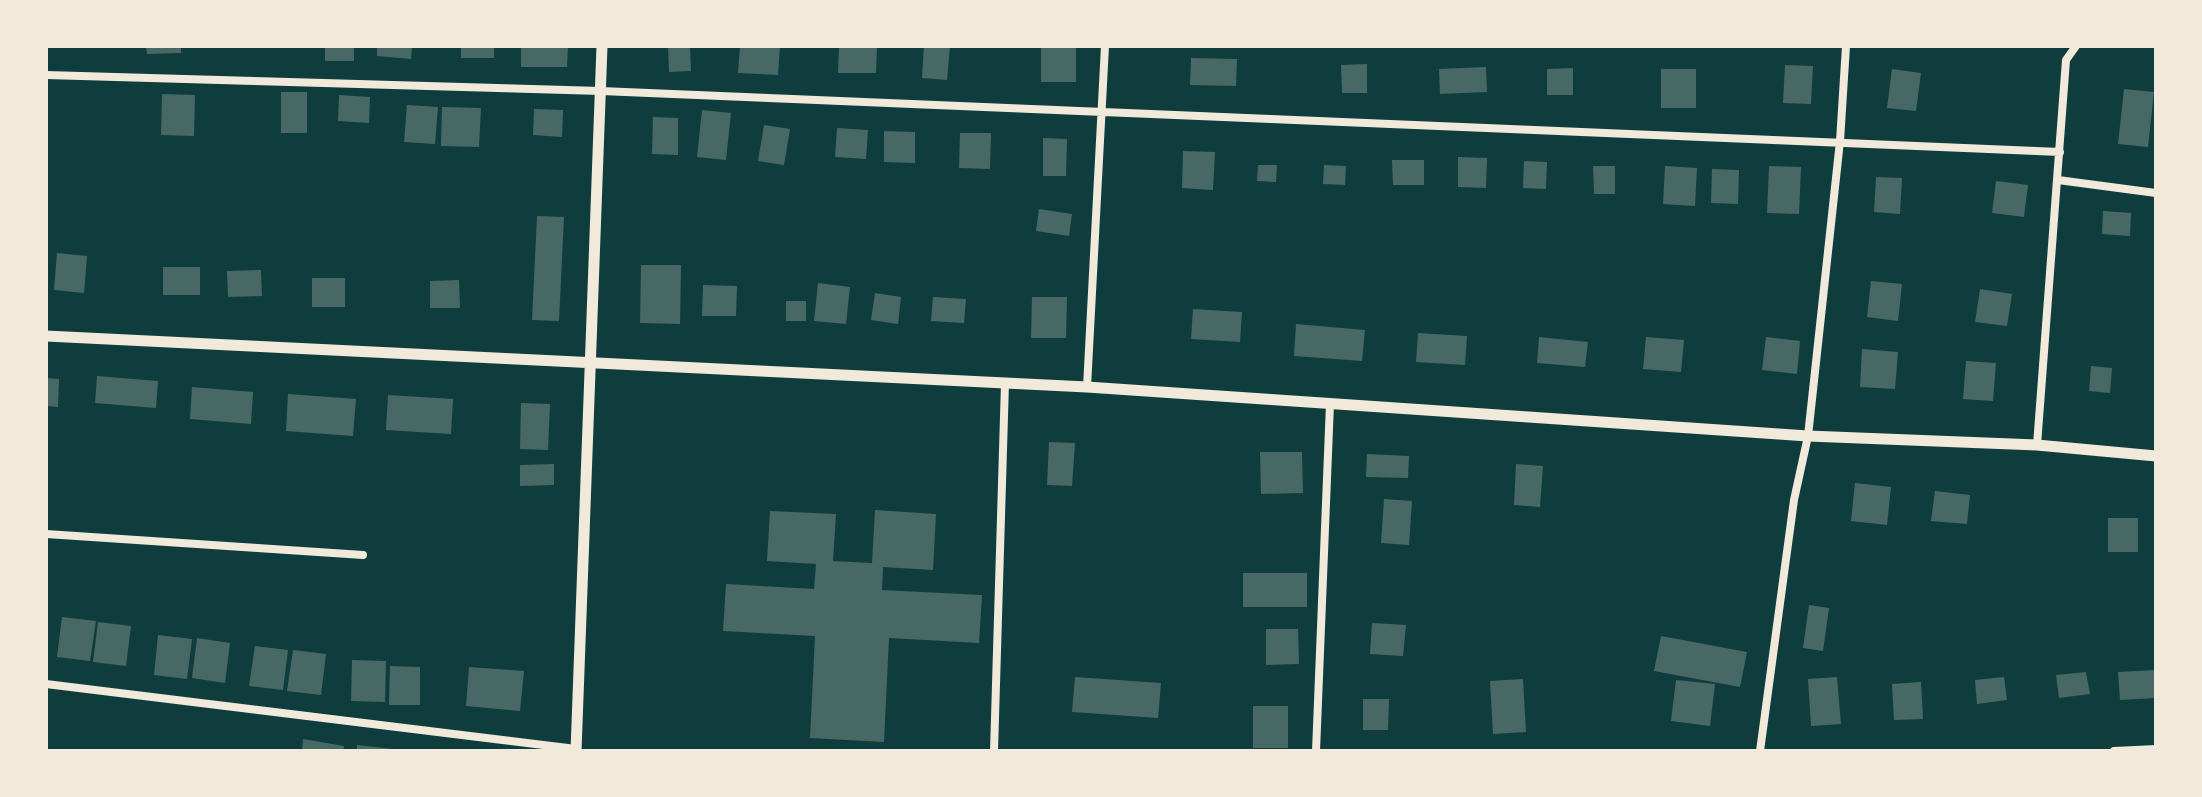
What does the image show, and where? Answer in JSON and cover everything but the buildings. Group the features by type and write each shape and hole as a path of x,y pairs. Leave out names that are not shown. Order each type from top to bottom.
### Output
{"street":[{"path":"46,684 576,750 602,46"},
{"path":"1087,387 1105,46"},
{"path":"1760,751 1794,500 1808,436 1840,141 1846,46"},
{"path":"2037,445 2066,60 2076,46"},
{"path":"46,75 601,91 2060,152"},
{"path":"2058,180 2156,193"},
{"path":"46,336 1087,387 1808,436 2037,445 2156,456"},
{"path":"994,751 1005,383"},
{"path":"1316,751 1330,404"},
{"path":"46,534 363,555"},
{"path":"2114,751 2156,749"}]}
